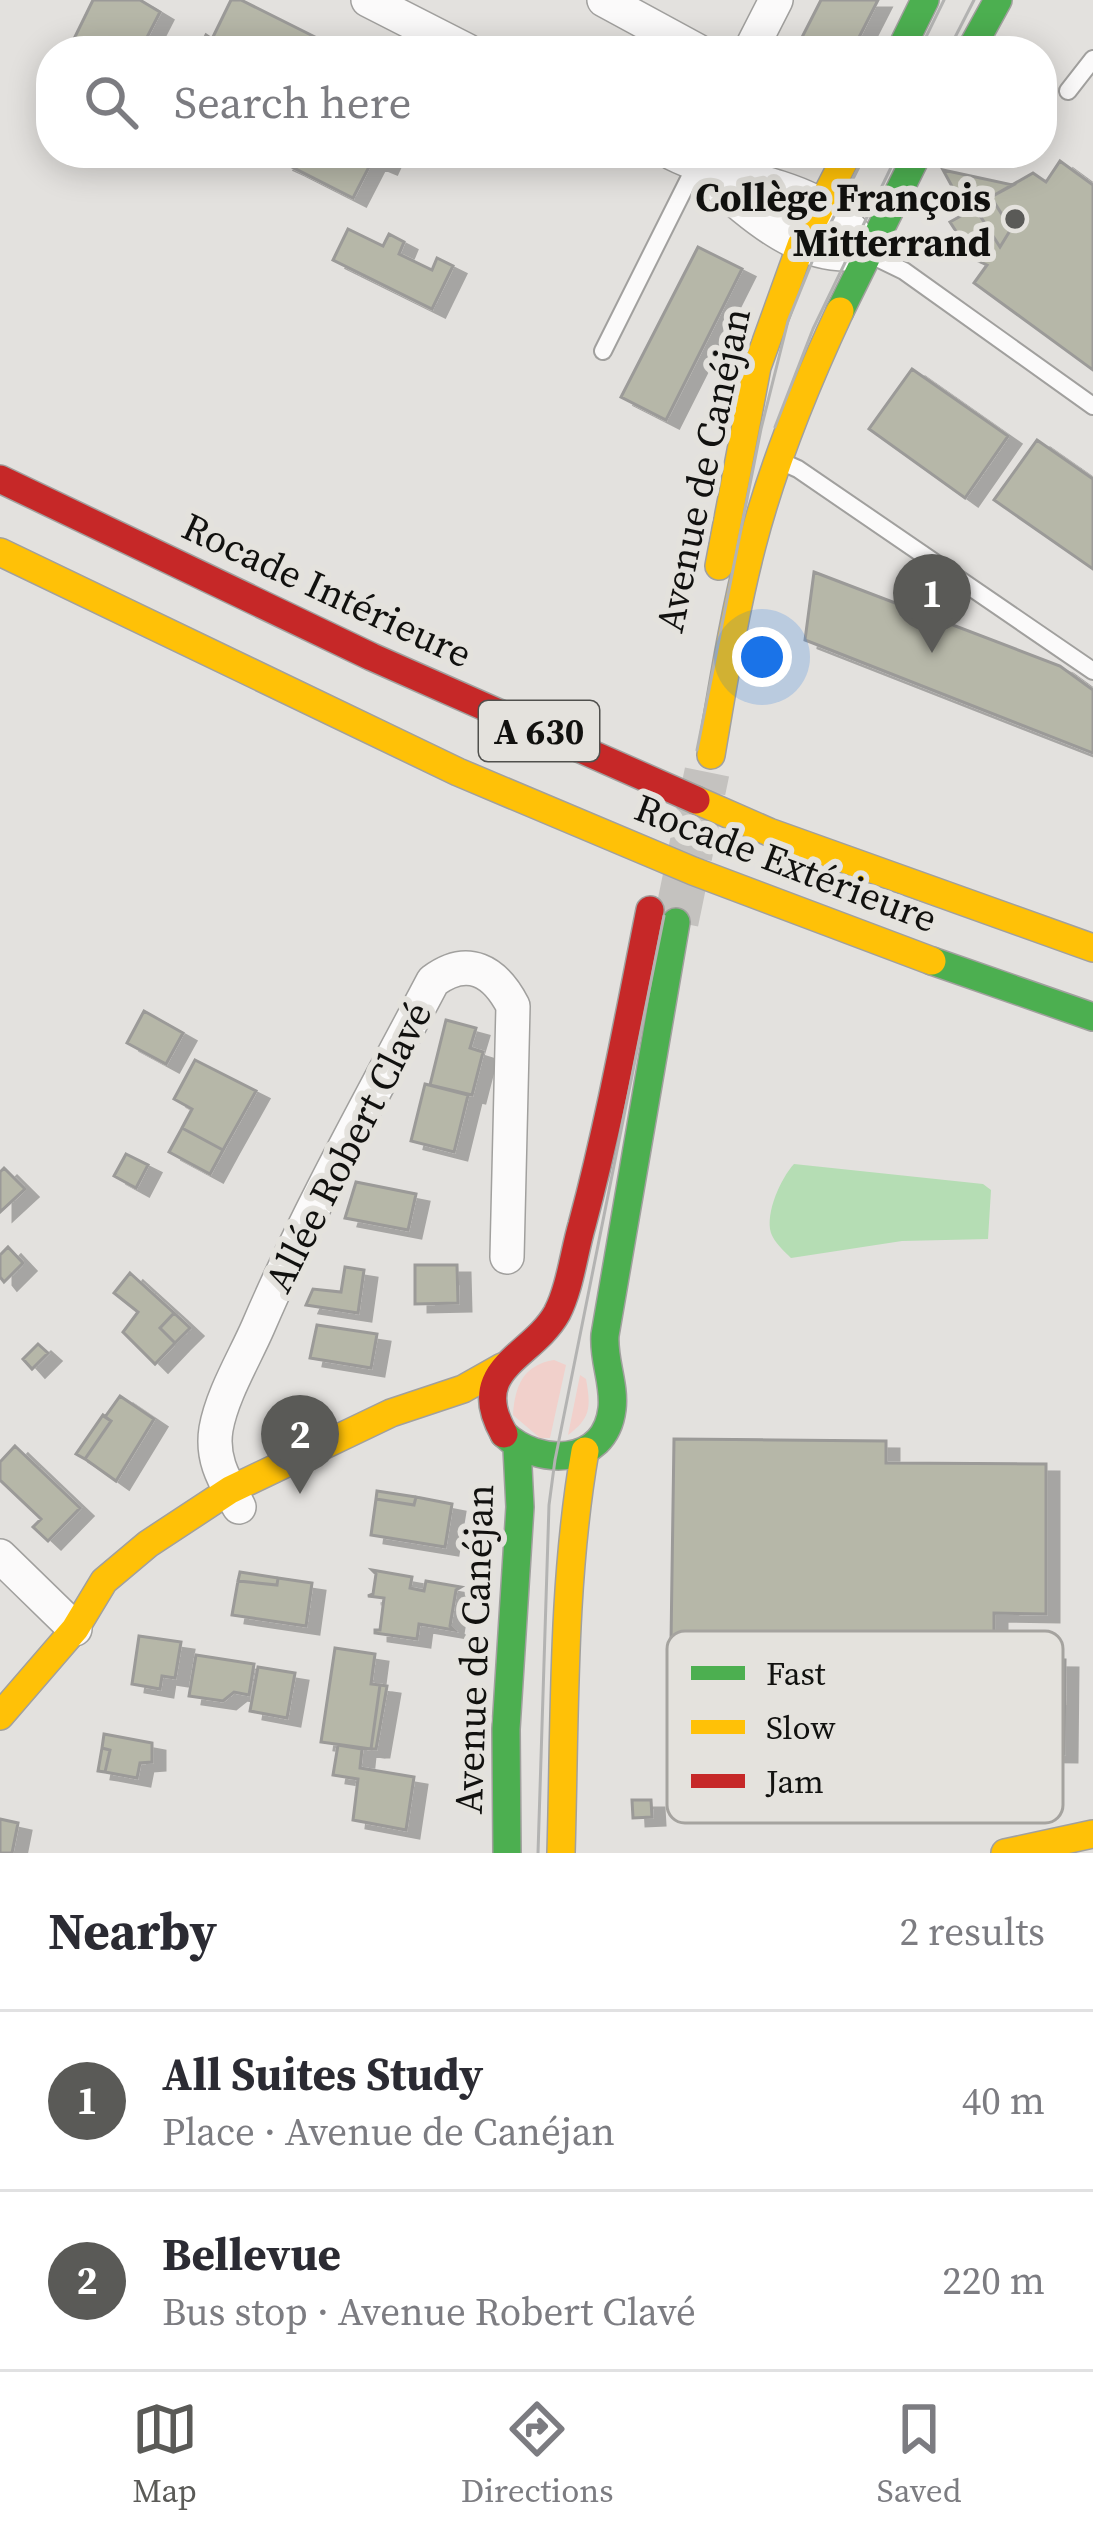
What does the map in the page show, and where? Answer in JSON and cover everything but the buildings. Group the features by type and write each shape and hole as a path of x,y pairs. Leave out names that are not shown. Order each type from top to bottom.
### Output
{"main road":[{"path":"907,36 926,0"},
{"path":"978,36 998,0"},
{"name":"Avenue de Canéjan","path":"688,728 758,367 802,245 840,168"},
{"name":"Avenue de Canéjan","path":"711,755 758,524 779,461 831,326 910,168"},
{"name":"Rocade Intérieure","path":"0,479 372,657 769,832 1093,948"},
{"name":"Rocade Extérieure","path":"0,552 456,772 712,879 958,972 1093,1017"},
{"path":"0,1716 74,1629 104,1581 148,1544 330,1440 482,1381 532,1343 558,1311 599,1162 650,910"},
{"path":"562,1853 575,1509 585,1451 599,1439 613,1407 607,1321 676,922"},
{"path":"532,1343 562,1340 577,1345 607,1372"},
{"name":"Avenue de Canéjan","path":"502,1367 492,1402 511,1442 522,1485 503,1793 507,1853"},
{"path":"235,1498 425,1426 459,1421 511,1442"},
{"name":"Avenue de Canéjan","path":"511,1442 535,1457 555,1460 585,1451"},
{"path":"1005,1853 1093,1834"}],"street":[{"path":"604,0 670,36"},
{"path":"758,36 776,0"},
{"path":"381,3 441,36"},
{"path":"702,168 736,200 802,245 847,256 866,252 836,213 721,168"},
{"name":"Allée Robert Clavé","path":"235,1498 218,1469 215,1448 216,1427 234,1380 285,1264 434,981 458,967 480,970 503,987 513,1006 507,1257"},
{"path":"0,1556 74,1629"}],"lane":[{"path":"1068,91 1093,59"},
{"path":"603,351 685,168"},
{"path":"866,252 904,271 1093,406"},
{"path":"779,461 798,469 1093,671"}],"shaded area":[{"path":"794,1164 983,1184 991,1190 988,1239 902,1241 791,1258 774,1240 770,1216 775,1196"},
{"path":"554,1360 566,1365 550,1438 540,1438 513,1415 514,1405 528,1372"},
{"path":"580,1375 586,1379 588,1411 568,1435"}],"tunnel":[{"path":"676,922 707,772"}],"tram line":[{"path":"926,36 944,0"},
{"path":"956,36 974,0"},
{"path":"697,750 761,429 788,321 858,168"},
{"path":"775,427 813,329 891,168"},
{"path":"538,1853 549,1505 555,1460 664,916"}],"traffic: fast":[{"path":"907,36 925,0"},
{"path":"978,36 998,0"},
{"path":"840,311 911,168"},
{"path":"504,1434 534,1452 568,1455 597,1442 607,1428 612,1400 605,1335 676,922"},
{"path":"932,961 1093,1017"},
{"path":"507,1853 506,1729 520,1507 517,1448"}],"traffic: slow":[{"path":"719,566 757,367 801,245 840,168"},
{"path":"711,755 734,623 760,515 791,426 840,311"},
{"path":"0,552 458,772 693,871 932,961"},
{"path":"696,800 769,832 1093,948"},
{"path":"0,1716 75,1629 104,1581 148,1544 230,1490 391,1413 463,1389 502,1367"},
{"path":"561,1853 568,1601 585,1451"},
{"path":"1005,1853 1093,1834"}],"traffic: jam":[{"path":"0,479 372,657 696,800"},
{"path":"504,1434 494,1412 497,1379 546,1328 565,1292 610,1107 650,910"}],"place":[{"name":"Collège François Mitterrand","path":"1015,219"},
{"name":"All Suites Study","path":"932,653"},
{"name":"Bellevue","path":"300,1494"}]}
